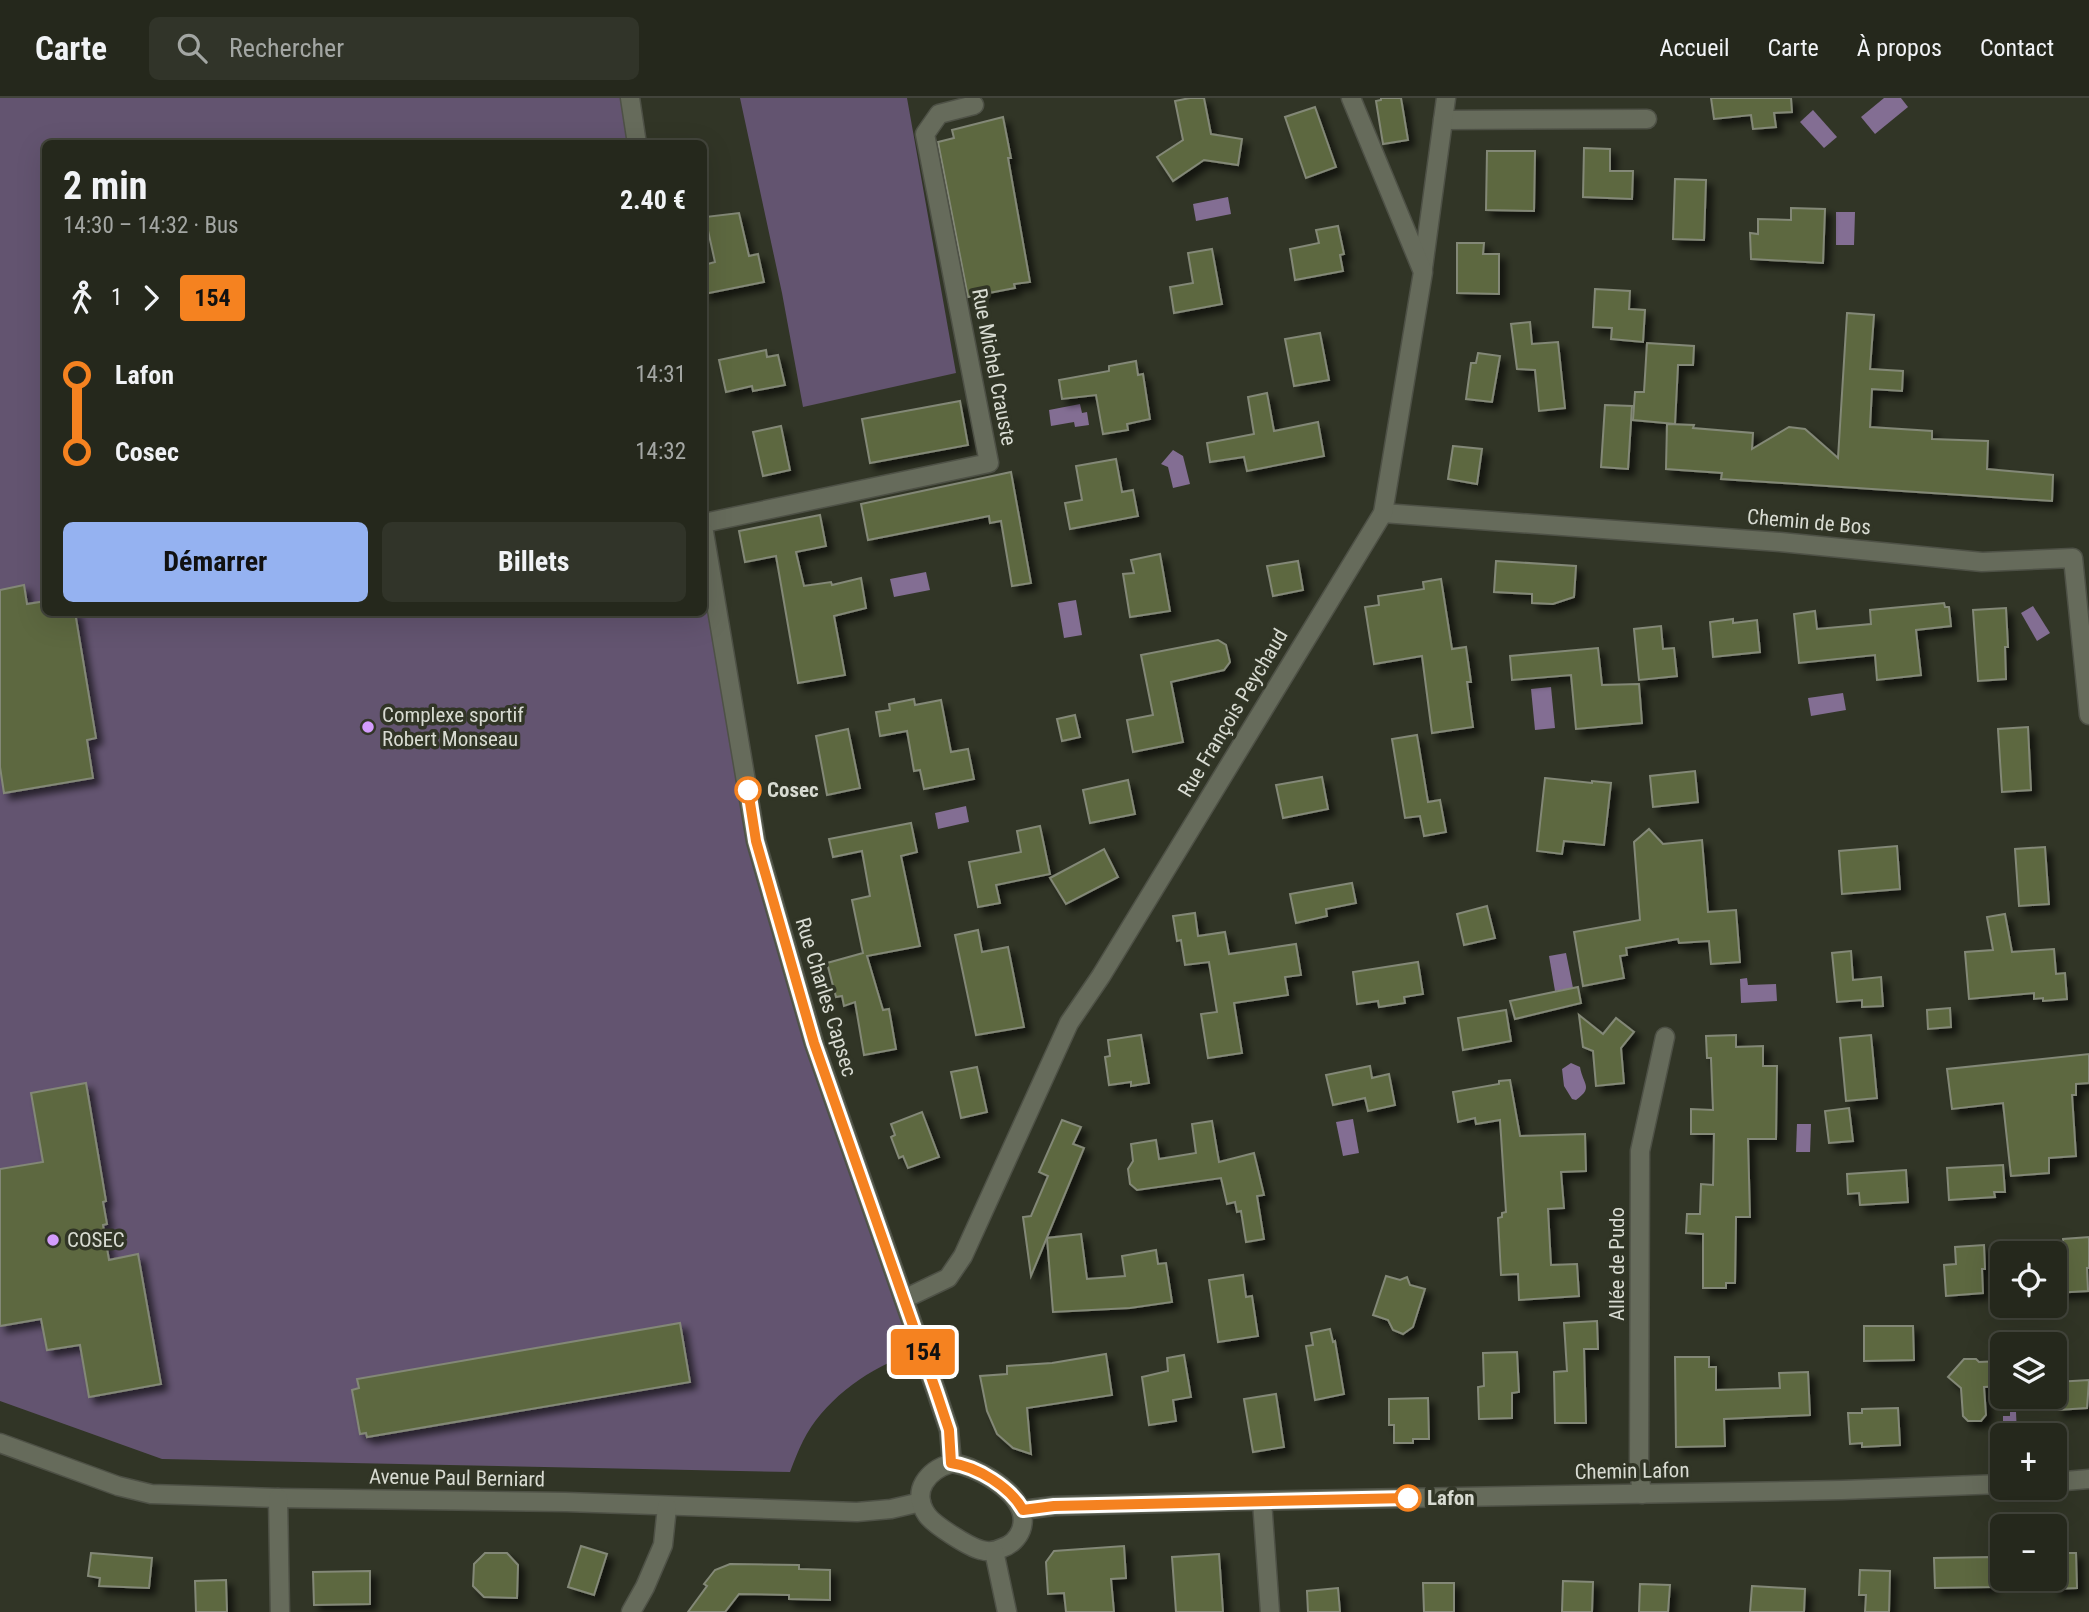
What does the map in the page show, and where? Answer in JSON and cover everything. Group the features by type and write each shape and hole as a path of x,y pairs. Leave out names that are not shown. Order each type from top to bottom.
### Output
{"street":[{"path":"630,98 636,140"},
{"path":"1351,98 1423,272"},
{"name":"Rue François Peychaud","path":"904,1299 948,1278 963,1256 1069,1023 1101,976 1383,513 1423,272 1446,98"},
{"name":"Rue Michel Crauste","path":"707,522 989,463 925,134 939,114 974,105"},
{"path":"1443,120 1647,119"},
{"name":"Chemin de Bos","path":"1383,513 1780,542 1982,562 2081,557 2089,715"},
{"name":"Rue Charles Capsec","path":"707,550 756,841 814,1043 949,1430 951,1463"},
{"name":"Allée de Pudo","path":"1642,1494 1639,1470 1640,1151 1665,1037"},
{"name":"Avenue Paul Berniard","path":"0,1443 118,1486 151,1494 566,1502 857,1512 891,1509 921,1502"},
{"path":"951,1463 972,1468 1016,1499 1023,1510 1023,1523 1018,1537 1005,1547 994,1551 972,1547 928,1517 920,1494 924,1481 932,1472 951,1463"},
{"path":"2067,1481 2089,1479"},
{"name":"Chemin Lafon","path":"1023,1510 1054,1506 1842,1490 1990,1484"},
{"path":"278,1498 280,1612"},
{"path":"1262,1501 1270,1612"},
{"path":"631,1612 663,1545 667,1507"},
{"path":"994,1551 1007,1612"}],"shaded area":[{"name":"Complexe sportif Robert Monseau","path":"0,98 630,98 637,140 42,140 42,616 707,616 707,550 756,841 904,1299 903,1357 859,1380 833,1401 811,1427 790,1472 162,1459 0,1401"},
{"path":"740,98 907,98 956,373 803,407 782,293"},
{"path":"1884,98 1901,98 1908,107 1875,134 1861,117"},
{"path":"1813,110 1837,137 1824,148 1800,122"},
{"path":"1228,197 1231,214 1196,221 1193,204"},
{"path":"1836,212 1855,212 1854,245 1836,245"},
{"path":"1080,404 1082,413 1087,412 1089,425 1075,427 1074,422 1051,426 1049,410"},
{"path":"1173,450 1183,456 1190,484 1173,488 1168,467 1161,464"},
{"path":"926,572 930,590 894,597 890,579"},
{"path":"1076,600 1082,635 1064,638 1058,603"},
{"path":"2033,606 2050,633 2037,641 2021,613"},
{"path":"1551,687 1555,728 1535,730 1531,689"},
{"path":"1843,693 1846,710 1811,716 1808,698"},
{"path":"966,806 969,822 938,829 935,813"},
{"path":"1566,953 1573,988 1555,991 1549,956"},
{"path":"1747,978 1748,985 1776,984 1777,1001 1741,1003 1740,979"},
{"path":"1571,1063 1580,1067 1586,1085 1585,1092 1576,1100 1572,1099 1564,1086 1562,1069"},
{"path":"1353,1119 1359,1153 1343,1156 1336,1122"},
{"path":"1797,1124 1811,1124 1810,1152 1796,1152"},
{"path":"2010,1412 2016,1412 2016,1423 2003,1423 2003,1416 2010,1416"}],"building":[{"path":"1204,98 1211,134 1242,139 1238,165 1204,160 1173,181 1157,157 1183,140 1175,101"},
{"path":"1381,98 1401,98 1408,140 1383,144 1376,101"},
{"path":"1711,98 1791,98 1792,112 1774,113 1776,127 1753,129 1751,115 1714,119"},
{"path":"1315,107 1336,167 1306,178 1285,117"},
{"path":"1003,117 1030,282 1014,284 1015,288 968,297 938,142 954,138 952,130"},
{"path":"1584,148 1610,149 1610,171 1633,171 1632,199 1583,197"},
{"path":"1487,151 1535,151 1534,211 1486,210"},
{"path":"1675,179 1706,180 1704,240 1673,239"},
{"path":"1791,208 1825,209 1823,263 1751,259 1750,233 1758,234 1758,219 1791,220"},
{"path":"739,213 749,256 758,254 764,282 707,293 707,264 715,262 707,217"},
{"path":"1338,226 1344,254 1340,255 1343,271 1295,280 1290,249 1319,243 1316,230"},
{"path":"1457,243 1484,243 1483,254 1499,254 1499,294 1457,293"},
{"path":"1212,249 1222,304 1174,313 1170,287 1193,283 1188,253"},
{"path":"1595,289 1630,291 1629,309 1645,310 1643,342 1611,339 1612,328 1593,327"},
{"path":"1847,313 1874,315 1870,369 1903,371 1902,391 1872,389 1870,427 1932,431 1932,439 1988,441 1987,469 2053,475 2052,501 1721,479 1722,473 1666,469 1667,424 1753,433 1752,449 1789,427 1805,429 1838,458"},
{"path":"1530,322 1532,344 1558,342 1565,408 1539,411 1535,370 1517,369 1511,324"},
{"path":"1320,333 1329,380 1294,386 1285,339"},
{"path":"1647,343 1694,346 1693,365 1678,365 1675,424 1633,420 1635,392 1644,392"},
{"path":"766,350 767,357 778,355 785,385 753,391 752,386 726,392 719,360"},
{"path":"1478,353 1500,356 1492,402 1466,399 1471,363 1476,363"},
{"path":"1136,361 1138,375 1143,374 1150,419 1127,424 1128,430 1103,434 1096,395 1062,399 1059,380 1109,371 1109,366"},
{"path":"1267,393 1274,431 1318,422 1324,456 1247,471 1244,457 1210,462 1207,443 1254,434 1248,397"},
{"path":"960,401 968,445 870,463 862,419"},
{"path":"1605,405 1632,406 1628,469 1601,467"},
{"path":"781,426 790,470 763,476 753,432"},
{"path":"1453,446 1482,449 1477,484 1448,479"},
{"path":"1116,459 1122,492 1133,490 1138,516 1070,529 1065,503 1082,500 1076,466"},
{"path":"1011,472 1031,583 1012,586 1001,521 990,523 989,516 868,540 861,504"},
{"path":"820,515 826,546 796,552 804,586 831,582 832,585 861,578 866,608 834,616 845,675 798,683 776,556 745,562 739,531"},
{"path":"1160,554 1170,611 1130,617 1123,574 1134,573 1131,560"},
{"path":"1298,561 1303,590 1273,596 1267,566"},
{"path":"1496,561 1576,566 1574,597 1553,604 1532,603 1532,594 1494,592"},
{"path":"1441,579 1452,649 1466,647 1473,727 1432,733 1422,656 1374,664 1365,607 1379,605 1378,596 1424,589 1423,582"},
{"path":"24,585 27,604 42,602 42,616 76,616 96,738 87,740 93,778 4,793 0,767 0,590"},
{"path":"1944,603 1945,607 1949,607 1951,626 1916,630 1921,675 1877,680 1875,655 1799,663 1794,614 1815,611 1817,629 1871,624 1870,610"},
{"path":"2006,608 2006,679 1978,681 1973,610"},
{"path":"1733,619 1733,623 1757,620 1760,652 1713,657 1710,622"},
{"path":"1661,626 1663,649 1674,648 1677,676 1639,680 1634,629"},
{"path":"1218,640 1226,645 1230,662 1224,670 1171,682 1183,742 1133,752 1127,720 1153,715 1141,655"},
{"path":"1598,648 1602,685 1639,684 1642,723 1576,729 1571,675 1512,680 1510,656"},
{"path":"914,699 915,705 941,700 951,752 968,749 974,779 924,789 920,770 914,771 907,731 880,736 876,712 890,710 889,704"},
{"path":"1075,715 1080,737 1062,741 1057,719"},
{"path":"2028,727 2031,790 2002,792 1998,729"},
{"path":"848,729 860,788 827,795 816,736"},
{"path":"1417,735 1428,802 1440,800 1446,832 1424,836 1420,816 1405,818 1392,739"},
{"path":"1695,771 1698,802 1653,807 1650,776"},
{"path":"1322,777 1328,809 1283,818 1276,785"},
{"path":"1545,778 1611,783 1604,845 1564,841 1562,854 1537,851"},
{"path":"1128,780 1135,814 1090,823 1083,790"},
{"path":"911,823 917,852 901,856 920,946 867,956 883,1010 889,1009 896,1049 864,1055 855,1002 844,1006 842,996 836,997 827,963 863,953 852,900 870,896 862,851 833,857 829,839"},
{"path":"1040,826 1050,874 996,885 1000,903 978,907 969,862 1021,852 1017,831"},
{"path":"1649,829 1663,844 1702,840 1708,912 1736,910 1740,962 1711,964 1709,941 1679,943 1678,939 1626,948 1627,955 1620,956 1624,978 1583,986 1574,932 1640,920 1634,842"},
{"path":"1897,846 1900,889 1842,894 1839,851"},
{"path":"2045,847 2049,904 2019,906 2015,849"},
{"path":"1104,849 1118,877 1066,904 1050,878"},
{"path":"1352,883 1356,903 1326,909 1327,916 1296,923 1290,894"},
{"path":"1487,906 1495,938 1464,945 1457,914"},
{"path":"1195,913 1198,936 1225,932 1229,954 1296,944 1301,975 1285,977 1288,995 1234,1003 1242,1053 1208,1058 1201,1014 1217,1012 1209,962 1185,965 1173,916"},
{"path":"2005,914 2012,952 2054,949 2056,974 2065,973 2067,999 2043,1001 2043,998 2034,999 2034,993 1969,999 1965,952 1993,950 1987,917"},
{"path":"978,930 982,952 1008,947 1024,1027 976,1035 955,935"},
{"path":"1851,951 1853,980 1881,977 1883,1006 1862,1007 1862,1000 1837,1002 1832,953"},
{"path":"1418,962 1423,994 1404,997 1405,1003 1379,1007 1378,1001 1357,1004 1353,972"},
{"path":"1578,987 1581,1003 1515,1019 1510,1001"},
{"path":"1950,1008 1951,1027 1928,1029 1927,1010"},
{"path":"1506,1010 1511,1041 1463,1050 1458,1018"},
{"path":"1579,1015 1603,1034 1616,1018 1634,1032 1621,1048 1624,1083 1596,1086 1593,1051 1583,1047"},
{"path":"1141,1035 1149,1083 1109,1085 1105,1057 1110,1056 1108,1040"},
{"path":"1736,1035 1736,1047 1763,1046 1763,1066 1777,1066 1776,1139 1748,1139 1750,1217 1736,1217 1735,1283 1726,1283 1726,1288 1703,1288 1703,1234 1686,1233 1687,1214 1700,1214 1701,1184 1713,1185 1714,1134 1691,1134 1691,1109 1713,1110 1711,1058 1707,1058 1706,1036"},
{"path":"1871,1035 1877,1098 1846,1101 1840,1038"},
{"path":"2089,1054 2089,1083 2076,1084 2076,1095 2072,1095 2076,1156 2049,1158 2049,1173 2011,1176 2003,1103 1952,1109 1947,1069"},
{"path":"1370,1066 1372,1078 1389,1074 1395,1105 1368,1111 1365,1098 1333,1105 1326,1075"},
{"path":"977,1067 987,1112 961,1118 951,1072"},
{"path":"1510,1080 1520,1136 1585,1134 1586,1171 1561,1172 1564,1208 1548,1209 1551,1265 1577,1264 1579,1296 1519,1300 1518,1274 1501,1275 1498,1218 1506,1212 1500,1120 1476,1124 1475,1118 1458,1122 1453,1092"},
{"name":"COSEC","path":"86,1083 106,1201 103,1202 107,1224 103,1225 109,1260 138,1254 161,1384 89,1397 80,1345 47,1350 41,1319 0,1326 0,1169 43,1162 31,1093"},
{"path":"1849,1108 1853,1141 1829,1143 1825,1111"},
{"path":"922,1112 939,1157 908,1168 903,1156 899,1158 891,1137 895,1135 891,1124"},
{"path":"1062,1120 1081,1127 1073,1144 1084,1148 1031,1276 1023,1217 1031,1216 1048,1176 1039,1172"},
{"path":"1212,1121 1219,1162 1254,1153 1264,1195 1257,1196 1264,1239 1246,1242 1241,1211 1237,1212 1235,1202 1227,1204 1221,1178 1137,1190 1130,1184 1128,1169 1133,1161 1131,1144 1156,1140 1159,1159 1196,1153 1192,1124"},
{"path":"2003,1165 2005,1192 1994,1192 1995,1197 1949,1200 1947,1168"},
{"path":"1906,1170 1908,1202 1860,1205 1859,1193 1848,1194 1847,1174"},
{"path":"1081,1234 1087,1279 1125,1276 1122,1256 1156,1250 1158,1264 1166,1263 1172,1302 1130,1308 1053,1312 1047,1238"},
{"path":"2089,1237 2088,1291 2067,1292 2067,1241 2063,1239"},
{"path":"1984,1245 1983,1293 1946,1296 1944,1265 1956,1264 1955,1247"},
{"path":"1243,1275 1246,1297 1252,1296 1258,1336 1218,1342 1209,1280"},
{"path":"1386,1276 1400,1280 1407,1277 1410,1285 1425,1289 1413,1327 1403,1334 1393,1330 1388,1320 1373,1315"},
{"path":"1597,1321 1598,1349 1584,1349 1586,1423 1555,1423 1554,1372 1567,1371 1564,1323"},
{"path":"680,1323 690,1382 367,1437 366,1433 360,1434 352,1390 359,1388 357,1379"},
{"path":"1864,1326 1913,1326 1914,1360 1864,1361"},
{"path":"1330,1329 1333,1342 1335,1341 1344,1394 1315,1400 1306,1346 1313,1345 1311,1333"},
{"path":"1517,1352 1519,1392 1512,1393 1512,1418 1479,1419 1478,1387 1484,1386 1483,1353"},
{"path":"1106,1354 1112,1395 1027,1408 1031,1454 1013,1448 997,1434 987,1411 980,1376 1007,1374 1007,1366 1052,1363"},
{"path":"1184,1355 1191,1397 1173,1400 1176,1421 1149,1425 1142,1377 1168,1371 1167,1358"},
{"path":"1675,1357 1709,1357 1709,1367 1716,1367 1716,1390 1780,1388 1779,1373 1808,1372 1810,1415 1724,1419 1725,1446 1676,1447"},
{"path":"1964,1359 1990,1362 1990,1387 1984,1387 1986,1415 1981,1421 1968,1421 1963,1416 1961,1388 1948,1377"},
{"path":"2089,1380 2087,1408 2058,1410 2067,1409 2067,1381"},
{"path":"1276,1394 1284,1447 1253,1452 1244,1399"},
{"path":"1428,1398 1429,1439 1413,1439 1413,1443 1394,1443 1394,1425 1389,1425 1389,1399"},
{"path":"1898,1408 1900,1445 1862,1447 1862,1443 1850,1444 1848,1413 1862,1413 1862,1409"},
{"path":"581,1546 607,1554 594,1595 568,1587"},
{"path":"1124,1546 1126,1578 1111,1579 1114,1612 1066,1612 1064,1593 1048,1594 1046,1562 1054,1551"},
{"path":"91,1553 152,1558 149,1588 99,1586 100,1578 88,1576"},
{"path":"485,1553 507,1553 518,1565 517,1598 484,1597 473,1586 474,1564"},
{"path":"2067,1553 2076,1553 2077,1588 2067,1588"},
{"path":"1219,1554 1223,1612 1176,1612 1172,1557"},
{"path":"1990,1557 1990,1587 1935,1588 1934,1558"},
{"path":"730,1564 799,1565 799,1569 830,1570 830,1600 789,1599 789,1595 739,1594 725,1612 688,1612 715,1570"},
{"path":"1860,1570 1890,1571 1889,1612 1865,1612 1866,1595 1859,1595"},
{"path":"370,1571 370,1604 314,1605 313,1572"},
{"path":"226,1580 227,1612 196,1612 195,1581"},
{"path":"1563,1581 1593,1582 1592,1612 1562,1612"},
{"path":"1423,1583 1454,1583 1454,1612 1424,1612"},
{"path":"1640,1584 1670,1585 1668,1612 1639,1612"},
{"path":"1752,1586 1805,1589 1804,1612 1750,1612"},
{"path":"1338,1588 1340,1612 1308,1612 1307,1591"}],"bus line":[{"name":"154","path":"748,790 756,841 814,1043 949,1430 951,1463 972,1468 1006,1490 1023,1510 1054,1506 1408,1498"}],"place":[{"name":"Complexe sportif Robert Monseau","path":"368,727"},
{"name":"Cosec","path":"748,790"},
{"name":"COSEC","path":"53,1240"},
{"name":"Lafon","path":"1408,1498"}]}
